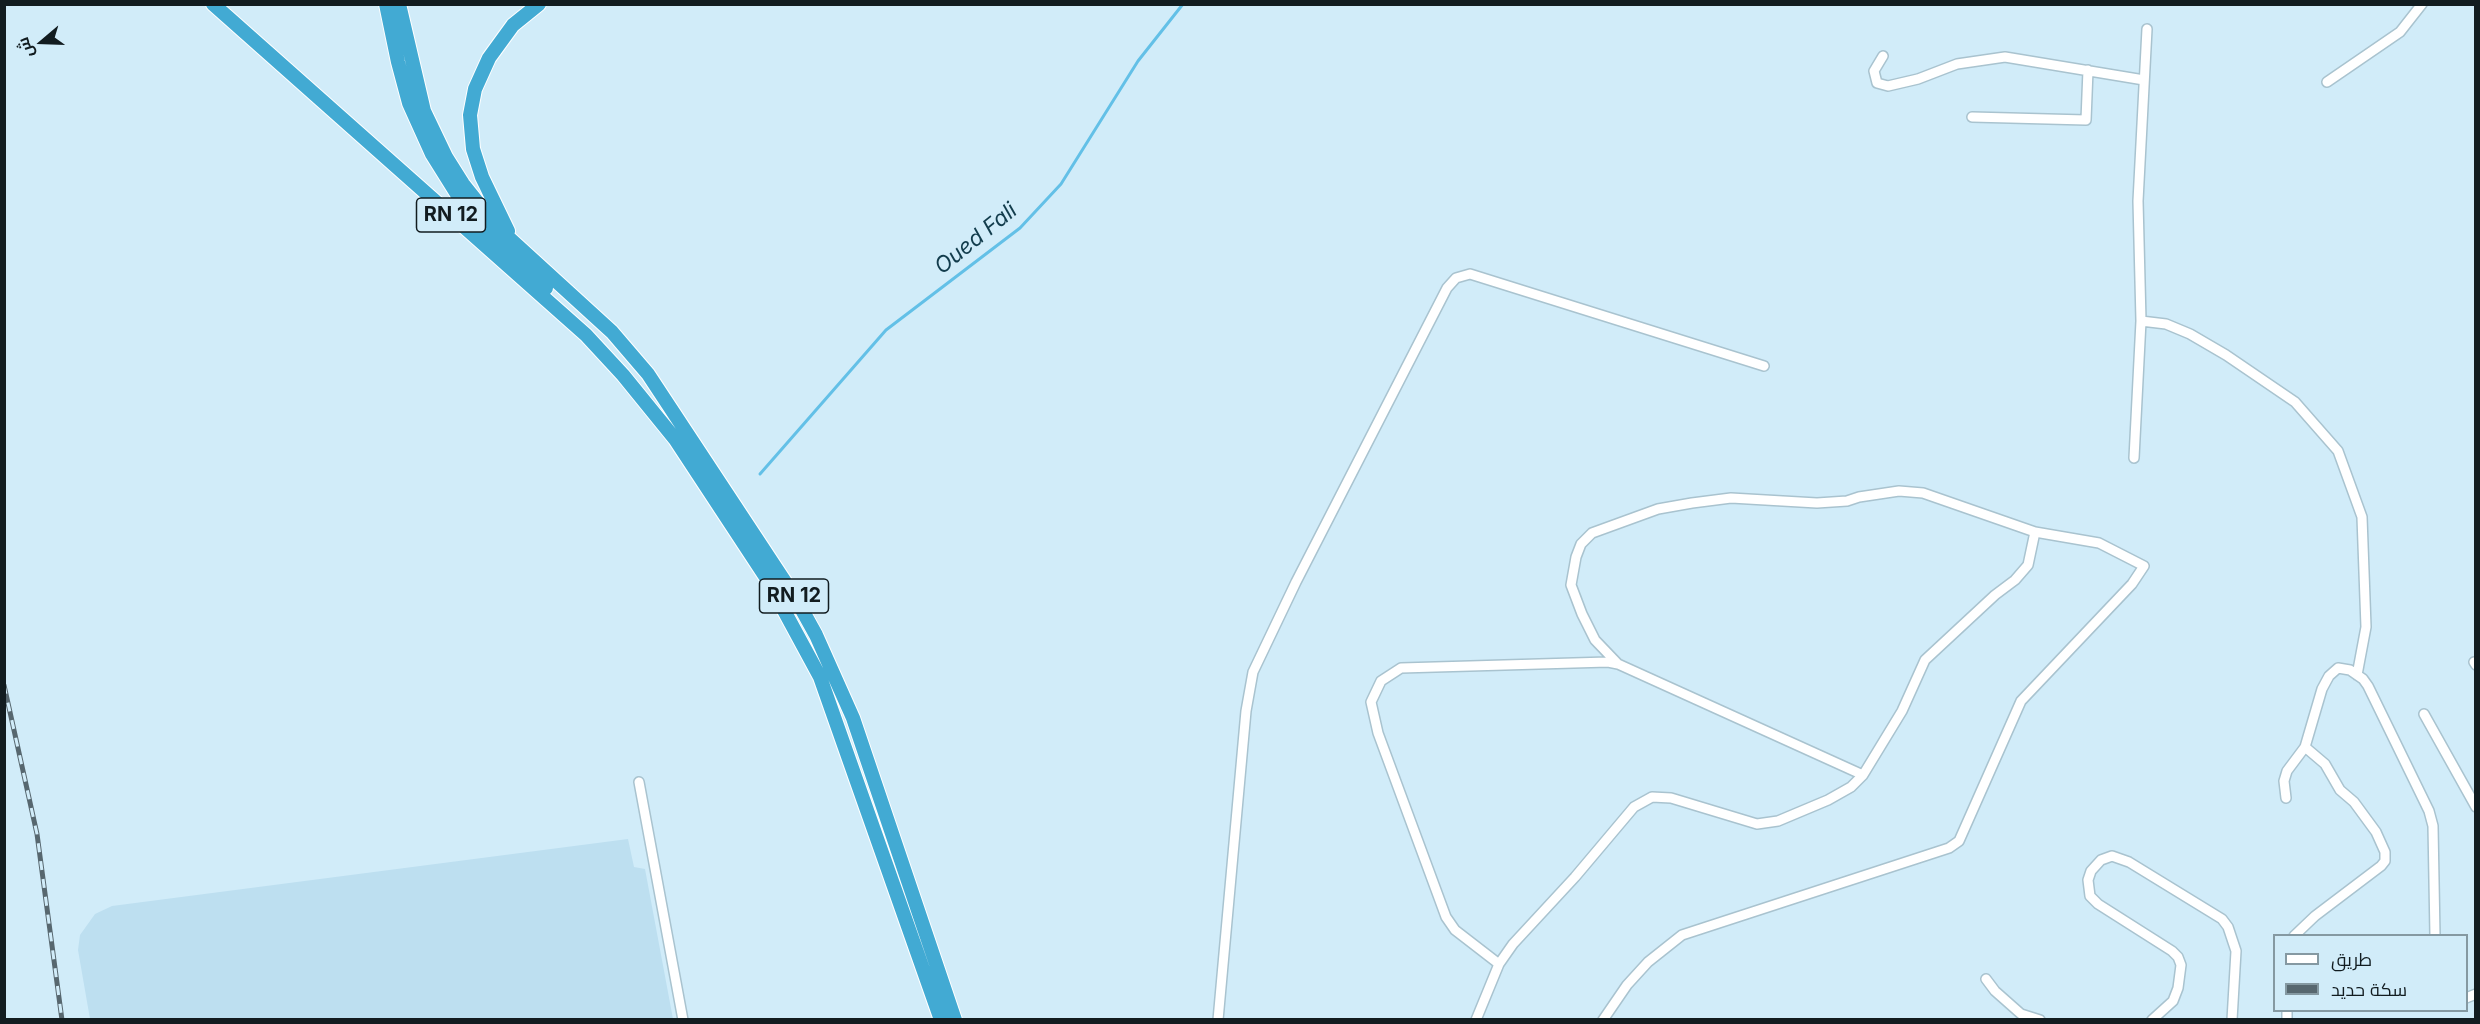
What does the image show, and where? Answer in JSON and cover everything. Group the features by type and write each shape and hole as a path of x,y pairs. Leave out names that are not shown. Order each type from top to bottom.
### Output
{"highway":[{"name":"RN 12","path":"213,4 585,335 675,438 767,579 820,676 941,1020"},
{"path":"386,4 398,62 416,120 432,154 457,194 507,252 615,357 642,388 650,407"},
{"name":"RN 12","path":"399,4 419,91 431,128 446,157 475,201 498,228 612,332 648,374 806,616 833,669 853,718 955,1020"},
{"path":"515,243 499,216 482,177 473,149 470,115 475,89 489,58 513,25 539,4"}],"street":[{"path":"2327,82 2400,32 2422,4"},
{"path":"2134,458 2141,321 2138,201 2147,29"},
{"path":"1883,56 1874,71 1877,83 1888,86 1918,79 1957,64 2005,57 2144,80"},
{"path":"1972,117 2086,120 2088,70"},
{"path":"1218,1020 1246,711 1253,672 1447,288 1456,278 1470,274 1764,366"},
{"path":"2141,321 2166,324 2190,334 2226,355 2295,402 2338,451 2362,517 2366,627 2357,675"},
{"path":"1603,1020 1627,986 1648,962 1682,934 1949,848 1959,841 2021,701 2132,584 2144,566 2099,543 2035,532 1923,493 1899,491 1847,501 1817,503 1731,498 1658,509 1592,533 1581,544 1576,557 1571,585 1582,614 1595,640 1618,664"},
{"path":"1476,1020 1499,964 1513,944 1575,877 1634,807 1653,797 1671,798 1757,824 1778,821 1828,800 1851,787 1863,775 1902,711 1925,660 2015,580 2028,565 2035,532"},
{"path":"1499,964 1455,930 1446,917 1378,733 1371,702 1381,681 1401,668 1608,662 1618,664 1863,775"},
{"path":"2286,798 2284,781 2287,771 2305,747 2322,689 2329,676 2338,668 2344,668 2357,675 2368,686 2429,811 2433,826 2435,934"},
{"path":"2424,714 2475,807"},
{"path":"2296,934 2315,916 2382,866 2385,852 2376,832 2354,802 2340,790 2325,764 2305,747"},
{"path":"639,782 683,1020"},
{"path":"2152,1020 2173,1001 2178,988 2181,965 2178,957 2172,951 2098,904 2090,896 2088,880 2091,871 2101,860 2112,856 2138,867 2222,919 2228,927 2236,951 2232,1020"},
{"path":"1986,980 1995,992 2021,1014 2040,1020"}],"shaded area":[{"path":"628,839 634,867 645,869 673,1019 90,1019 78,950 80,935 95,914 112,906"}],"waterway":[{"name":"Oued Fali","path":"760,474 886,330 1020,228 1061,184 1138,61 1183,4"}],"railway":[{"path":"4,685 37,834 62,1020"}]}
